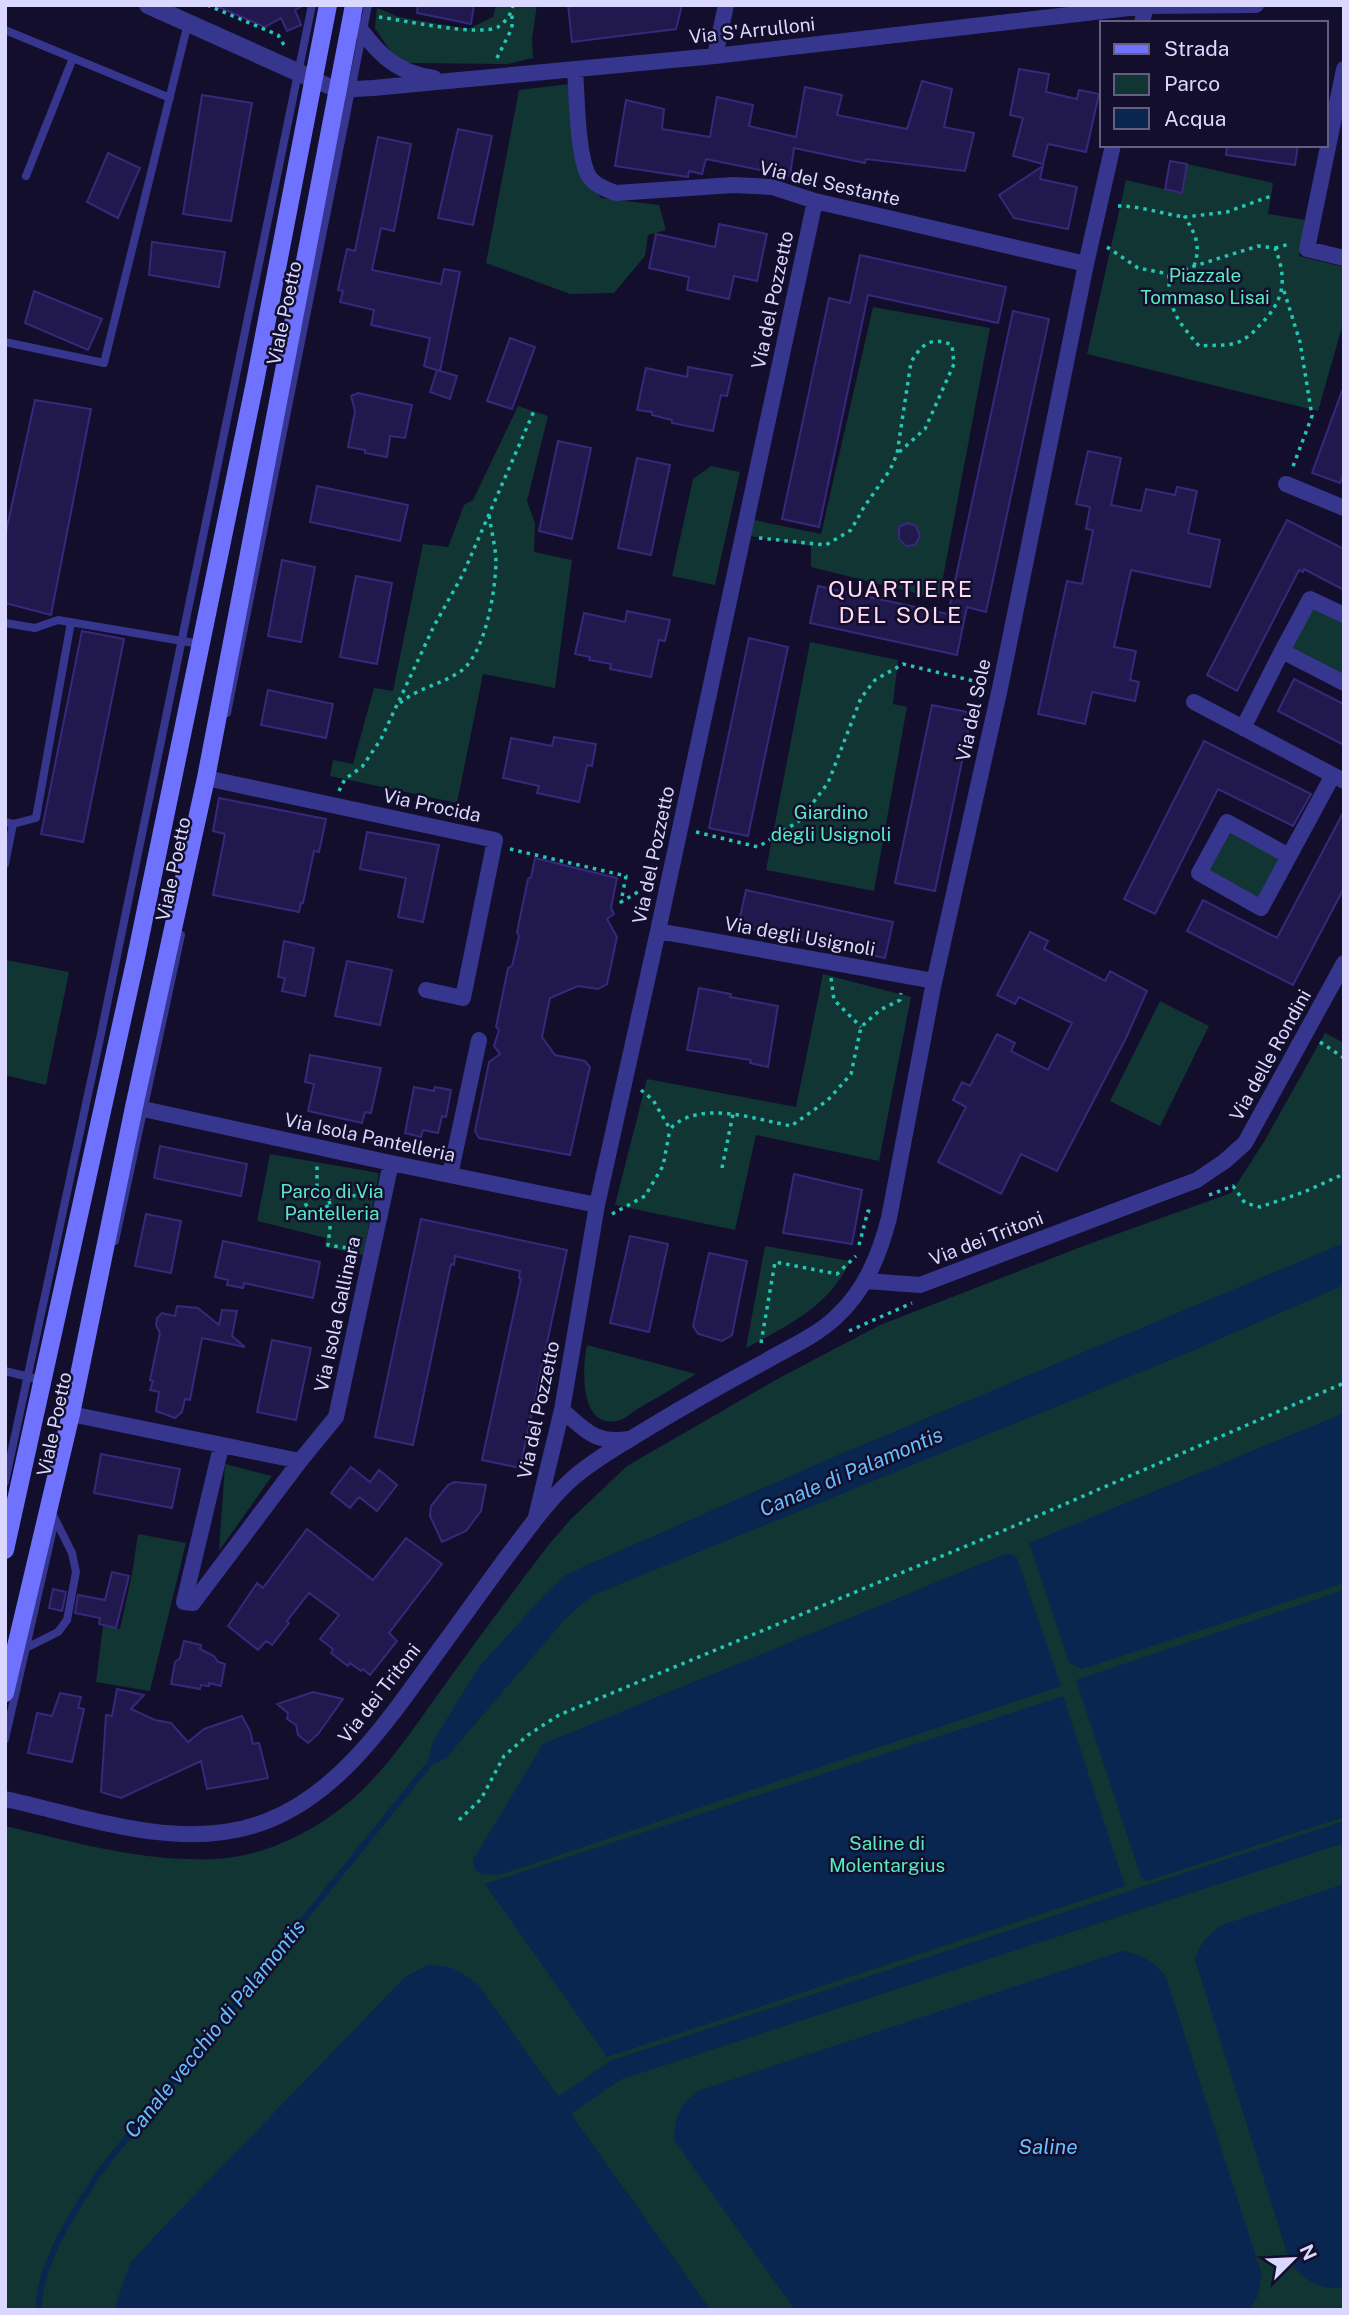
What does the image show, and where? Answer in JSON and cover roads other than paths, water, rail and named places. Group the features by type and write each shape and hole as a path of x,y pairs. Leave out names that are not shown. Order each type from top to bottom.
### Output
{"main road":[{"name":"Viale Poetto","path":"5,1549 35,1379 135,962 192,643 255,382 306,75 328,5"},
{"name":"Viale Poetto","path":"5,1693 21,1650 74,1415 210,779 357,12"}],"street":[{"path":"148,5 344,90"},
{"path":"715,56 726,5"},
{"name":"Via S'Arrulloni","path":"344,90 715,56 1146,5 1256,5"},
{"name":"Via S'Arrulloni","path":"357,12 363,33 377,52 401,69 430,77 461,80"},
{"path":"1328,147 1344,69"},
{"name":"Via del Sestante","path":"575,70 583,158 589,176 600,187 615,193 733,185 772,187 815,201 1086,264"},
{"name":"Via del Sole","path":"866,1281 880,1252 890,1218 934,981 1000,688 1086,264 1113,147"},
{"path":"1328,147 1307,249 1344,258"},
{"name":"Via del Pozzetto","path":"536,1518 562,1410 597,1205 815,201"},
{"path":"1286,484 1344,508"},
{"path":"1243,728 1310,599 1344,615"},
{"path":"1282,651 1344,684"},
{"path":"1194,702 1339,778 1289,856 1261,908 1199,873 1227,822 1289,856"},
{"name":"Via Procida","path":"210,779 495,840 463,998 426,990"},
{"name":"Via degli Usignoli","path":"658,931 934,981"},
{"name":"Via delle Rondini","path":"1225,1161 1245,1143 1344,963"},
{"path":"450,1175 479,1040"},
{"name":"Via Isola Pantelleria","path":"139,1108 597,1205"},
{"name":"Via dei Tritoni","path":"5,1799 158,1834 198,1835 236,1830 268,1820 321,1790 375,1736 536,1518 572,1479 597,1460 835,1319 866,1281 920,1285 1175,1189 1197,1180 1225,1161"},
{"name":"Via Isola Gallinara","path":"221,1447 184,1602 193,1603 336,1417 391,1163"},
{"path":"562,1410 590,1434 617,1441 630,1439"},
{"path":"74,1415 300,1461"}],"lane":[{"path":"306,75 313,5"},
{"name":"Viale Poetto","path":"357,12 368,5"},
{"path":"5,342 104,363 188,23"},
{"path":"5,30 170,98"},
{"name":"Viale Poetto","path":"344,90 363,33"},
{"path":"26,176 73,58"},
{"path":"5,623 35,628 58,620 192,643"},
{"path":"5,864 9,823 36,818 71,622"},
{"path":"5,1371 35,1379 5,1482"},
{"path":"21,1650 58,1632 67,1620 76,1572 72,1553 52,1513"},
{"name":"Viale Poetto","path":"5,1739 21,1650"}],"water":[{"name":"Canale di Palamontis","path":"1344,1243 1344,1285 1183,1355 593,1595 566,1618 446,1758 426,1768 433,1741 479,1667 546,1593 567,1574 829,1459"},
{"path":"1344,1413 1344,1583 1082,1669 1069,1663 1029,1543"},
{"path":"1005,1554 1017,1558 1061,1686 499,1875 480,1874 474,1868 473,1860 543,1744"},
{"path":"1344,1590 1344,1817 1147,1881 1141,1877 1076,1680"},
{"path":"1063,1696 1125,1886 607,2057 485,1884"},
{"path":"1344,1884 1344,2287 1335,2288 1314,2283 1290,2262 1195,1960 1205,1940 1222,1925"},
{"name":"Saline","path":"1122,1951 1147,1959 1166,1977 1261,2272 1259,2292 1249,2310 795,2310 674,2140 679,2112 686,2101 698,2091"},
{"path":"428,1965 456,1970 480,1987 711,2310 114,2310 130,2263 405,1977"}],"waterway":[{"name":"Canale vecchio di Palamontis","path":"38,2310 45,2272 60,2236 101,2170 426,1768"},
{"path":"565,2105 616,2070 1344,1832"}],"district":[{"name":"QUARTIERE DEL SOLE","path":"901,602"}],"park label":[{"name":"Piazzale Tommaso Lisai","path":"1205,286"},
{"name":"Giardino degli Usignoli","path":"831,823"},
{"name":"Parco di Via Pantelleria","path":"332,1202"},
{"name":"Saline di Molentargius","path":"887,1854"}]}
